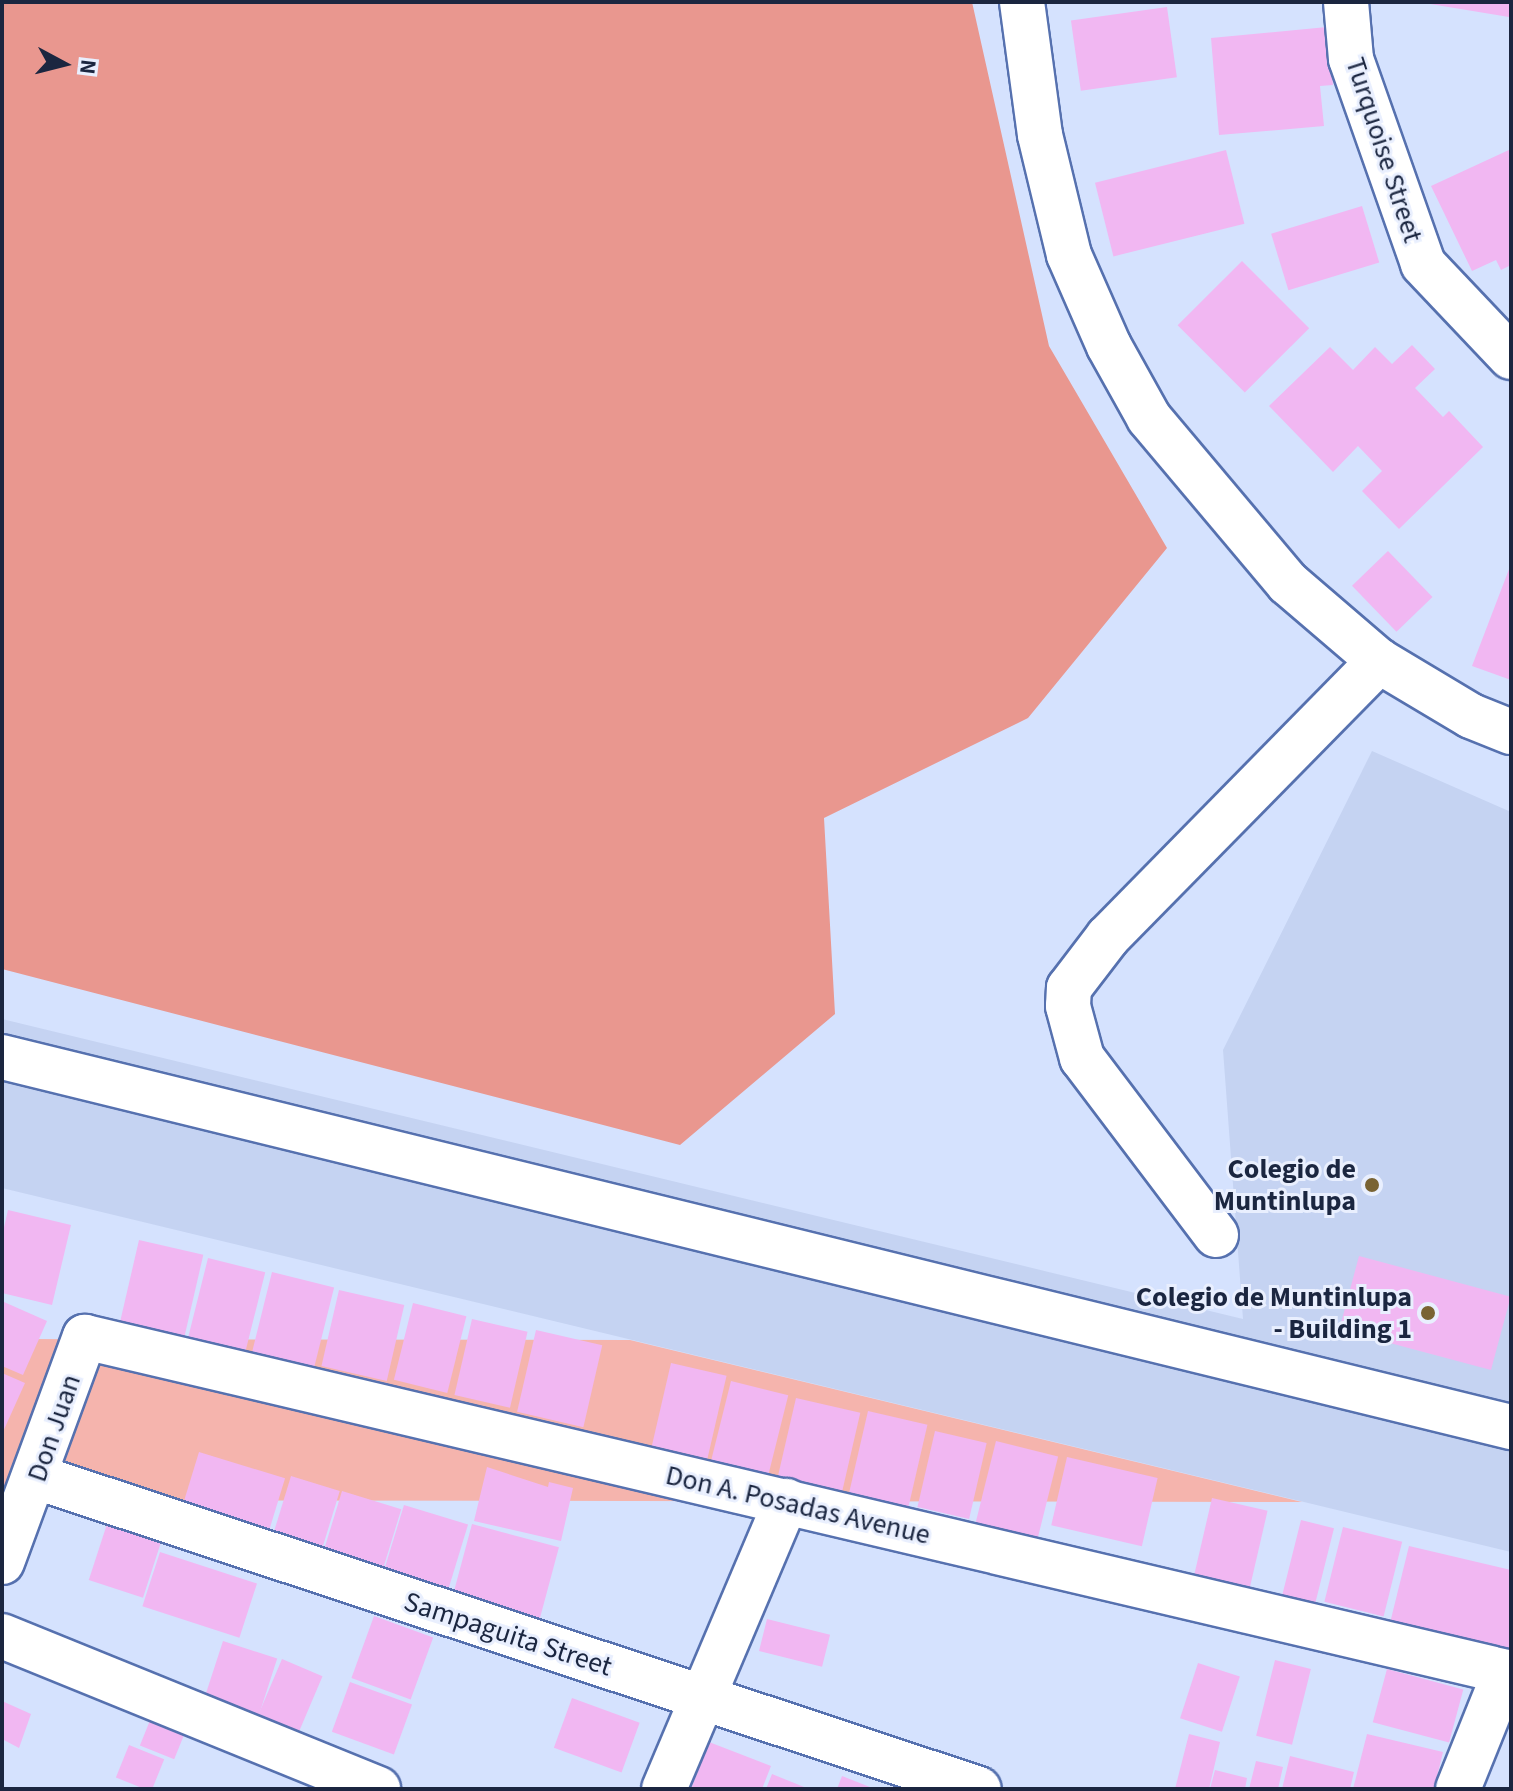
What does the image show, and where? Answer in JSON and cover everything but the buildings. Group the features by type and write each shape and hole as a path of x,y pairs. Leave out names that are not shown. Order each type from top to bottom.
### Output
{"street":[{"path":"1022,2 1040,135 1069,255 1115,358 1149,418 1213,500 1288,583 1379,661 1471,716 1511,732"},
{"name":"Turquoise Street","path":"1346,2 1351,59 1423,264 1511,357"},
{"path":"1216,1235 1082,1058 1068,1006 1069,988 1108,937 1379,661"},
{"path":"2,1057 1511,1427"},
{"name":"Don Juan","path":"2,1562 37,1477 85,1337"},
{"name":"Don A. Posadas Avenue","path":"85,1337 1508,1673"},
{"name":"Sampaguita Street","path":"37,1477 979,1789"},
{"path":"664,1789 786,1501"},
{"path":"2,1636 378,1789"},
{"path":"1458,1789 1508,1673"}],"shaded area":[{"path":"2,2 972,2 1049,346 1167,548 1028,718 824,818 835,1014 680,1145 2,969"},
{"path":"1372,751 1511,812 1511,1552 2,1188 2,1019 1243,1319 1223,1050"},
{"path":"2,1339 630,1340 1302,1502 2,1500"}],"place":[{"name":"Colegio de Muntinlupa","path":"1372,1185"},
{"name":"Colegio de Muntinlupa - Building 1","path":"1428,1313"}]}
